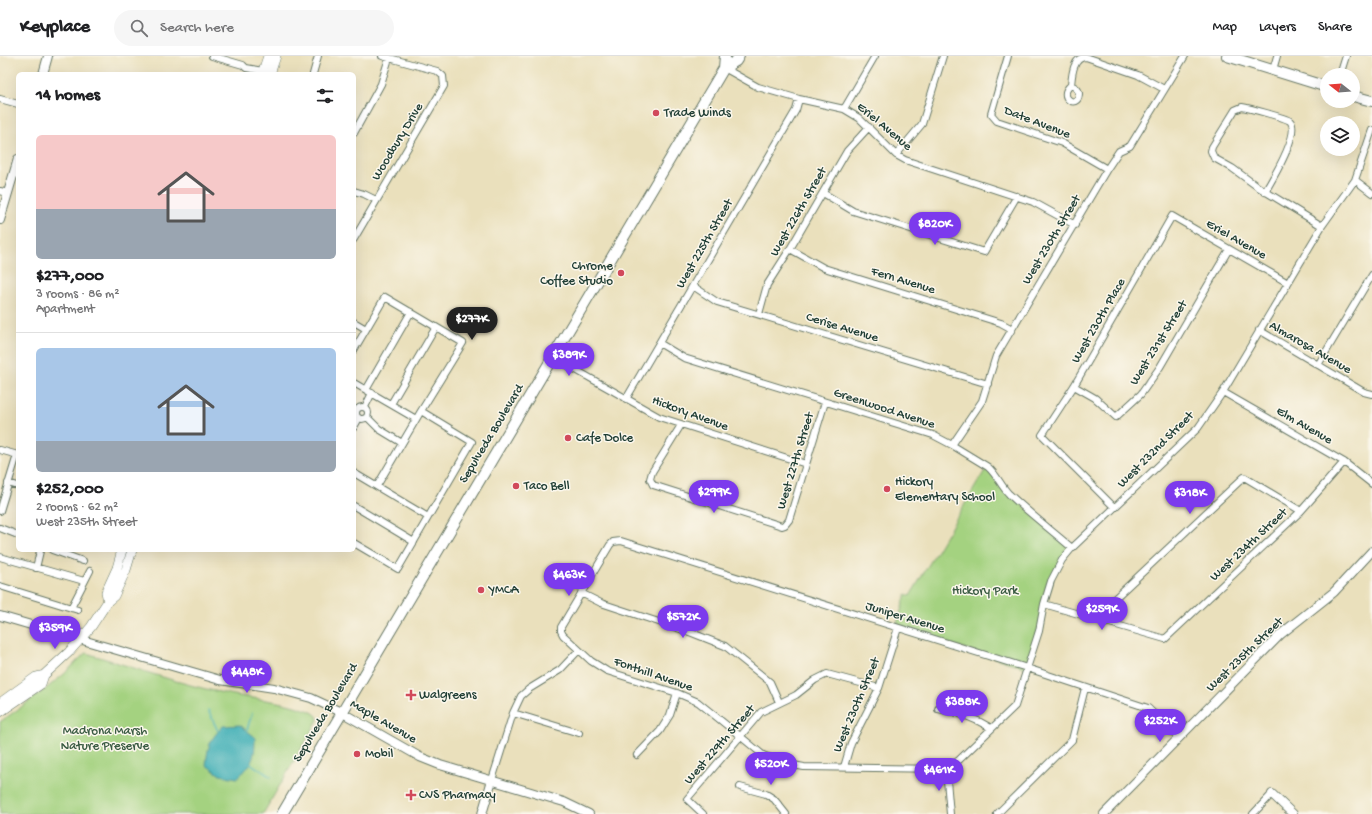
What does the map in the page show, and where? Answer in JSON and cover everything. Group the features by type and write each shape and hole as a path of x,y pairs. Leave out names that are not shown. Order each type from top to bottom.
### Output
{"main road":[{"path":"265,72 268,56"},
{"path":"265,72 276,56"},
{"name":"Sepulveda Boulevard","path":"282,814 341,712 724,68 725,56"},
{"name":"Sepulveda Boulevard","path":"724,68 736,61 739,56"},
{"path":"1227,56 1320,85"},
{"path":"1360,98 1372,101"},
{"path":"0,712 41,684 44,675 81,640 91,627 108,601 114,596 120,572 122,552"},
{"path":"120,572 131,552"},
{"path":"0,703 36,677 44,675"}],"street":[{"path":"44,72 48,56"},
{"path":"212,56 256,68 265,72"},
{"path":"314,72 318,56"},
{"path":"356,129 379,89 389,58 382,56"},
{"path":"844,109 875,56"},
{"path":"896,155 922,124 943,56"},
{"name":"Date Avenue","path":"1008,56 991,114 997,121 1062,142 1107,169"},
{"name":"West 230th Street","path":"952,445 982,401 996,356 1107,169 1119,151 1130,146 1185,56"},
{"path":"1273,70 1277,56"},
{"path":"1342,68 1346,56"},
{"path":"1071,85 1073,71 1077,62 1083,57 1086,57 1138,75 1164,89"},
{"name":"Woodbury Drive","path":"356,235 444,86 443,76 436,71 389,58"},
{"name":"Eriel Avenue","path":"724,68 758,87 800,99 844,109 859,118 896,155 905,160 1017,196 1032,202 1074,225"},
{"path":"0,98 16,103"},
{"name":"West 225th Street","path":"626,399 796,110 800,99"},
{"path":"1266,192 1282,161 1292,134 1292,124 1290,121 1281,118 1239,107 1235,110 1212,147 1212,154 1214,158 1232,168 1266,192 1322,226"},
{"name":"West 226th Street","path":"759,314 767,285 790,249 847,151 869,127"},
{"name":"West 232nd Street","path":"946,769 959,760 1015,706 1039,631 1044,604 1056,570 1072,548 1198,428 1223,392 1322,226 1355,180 1372,130"},
{"path":"0,220 4,192 16,164"},
{"path":"1355,180 1372,193"},
{"path":"356,192 364,194 376,200"},
{"path":"823,193 853,211 984,252 1017,196"},
{"name":"Eriel Avenue","path":"1172,216 1288,283"},
{"name":"West 230th Place","path":"1114,507 1042,435 1074,386 1172,216"},
{"name":"Fern Avenue","path":"790,249 824,268 1001,323 1012,330"},
{"name":"West 231st Street","path":"1074,386 1095,398 1116,417 1141,394 1160,367 1229,249"},
{"path":"1318,365 1372,275"},
{"name":"Cerise Avenue","path":"693,286 717,302 988,384"},
{"path":"356,346 385,297 463,343 377,486"},
{"path":"367,417 368,410 365,407 369,391 411,312"},
{"path":"356,323 366,329"},
{"path":"391,404 436,327"},
{"name":"Almarosa Avenue","path":"1259,330 1364,392 1372,394"},
{"name":"Greenwood Avenue","path":"659,343 684,358 933,436 952,445 992,471 1010,495 1072,548"},
{"name":"Hickory Avenue","path":"552,357 652,414 681,425 806,464"},
{"path":"356,384 416,419"},
{"name":"Elm Avenue","path":"1223,392 1344,462 1372,484"},
{"name":"West 227th Street","path":"681,425 650,476 651,482 656,487 778,525 785,525 789,520 825,402"},
{"path":"356,409 365,407"},
{"path":"356,544 398,569 472,442 421,411"},
{"path":"356,414 359,418 364,419 367,417"},
{"path":"367,417 379,429 402,443"},
{"path":"356,423 359,418"},
{"path":"0,450 16,455"},
{"path":"0,511 16,458"},
{"name":"West 234th Street","path":"1106,623 1165,639 1301,511 1344,462"},
{"path":"356,473 428,517"},
{"path":"1044,604 1106,623 1112,600 1244,477 1301,511"},
{"path":"8,483 16,485"},
{"path":"356,507 414,542"},
{"path":"0,528 16,534"},
{"name":"Juniper Avenue","path":"582,593 610,545 613,542 621,541 1027,668 1148,708 1179,738"},
{"name":"West 235th Street","path":"1104,814 1281,634 1334,592 1372,551"},
{"path":"36,568 40,552"},
{"path":"58,552 83,561"},
{"path":"0,557 84,582"},
{"path":"0,586 74,609 84,582 90,571"},
{"path":"482,814 513,713 521,696 529,689 560,670 579,650 563,635 561,631 564,622 582,593 601,603 692,633 725,646 770,682 779,702"},
{"name":"Maple Avenue","path":"0,616 220,680 274,688 295,693 327,704 420,757 440,765 564,802 589,814"},
{"name":"West 230th Street","path":"844,767 852,743 879,688 898,628"},
{"name":"Fonthill Avenue","path":"579,650 591,661 607,671 677,693 698,702 763,756 783,763 804,767 946,769"},
{"name":"West 229th Street","path":"703,814 687,799 761,712 796,695 814,680 827,674 879,688"},
{"path":"997,814 1072,740 1085,688"},
{"path":"636,755 660,731 670,714 677,693"},
{"path":"938,709 956,712 975,719 991,728"},
{"path":"513,713 579,733"},
{"path":"946,769 950,814"},
{"path":"740,787 766,794 774,799 786,814"},
{"path":"1253,814 1272,794 1293,814"}],"green space":[{"name":"Hickory Park","path":"987,467 1000,484 1070,548 1055,570 1027,668 896,627 906,594 910,596"},
{"name":"Madrona Marsh Nature Preserve","path":"86,653 193,686 292,705 311,712 317,716 318,720 263,814 0,814 0,722 55,681"}],"water":[{"path":"240,725 255,737 254,756 247,769 237,778 220,775 206,765 210,744 223,726"}],"waterway":[{"path":"208,710 218,731"},
{"path":"247,730 252,713"},
{"path":"250,763 271,777"}],"place":[{"name":"Trade Winds","path":"656,113"},
{"name":"Chrome Coffee Studio","path":"621,273"},
{"name":"Cafe Dolce","path":"568,438"},
{"name":"Taco Bell","path":"516,486"},
{"name":"Hickory Elementary School","path":"887,489"},
{"name":"YMCA","path":"481,590"},
{"name":"Walgreens","path":"411,695"},
{"name":"Mobil","path":"357,754"},
{"name":"CVS Pharmacy","path":"411,795"}]}
